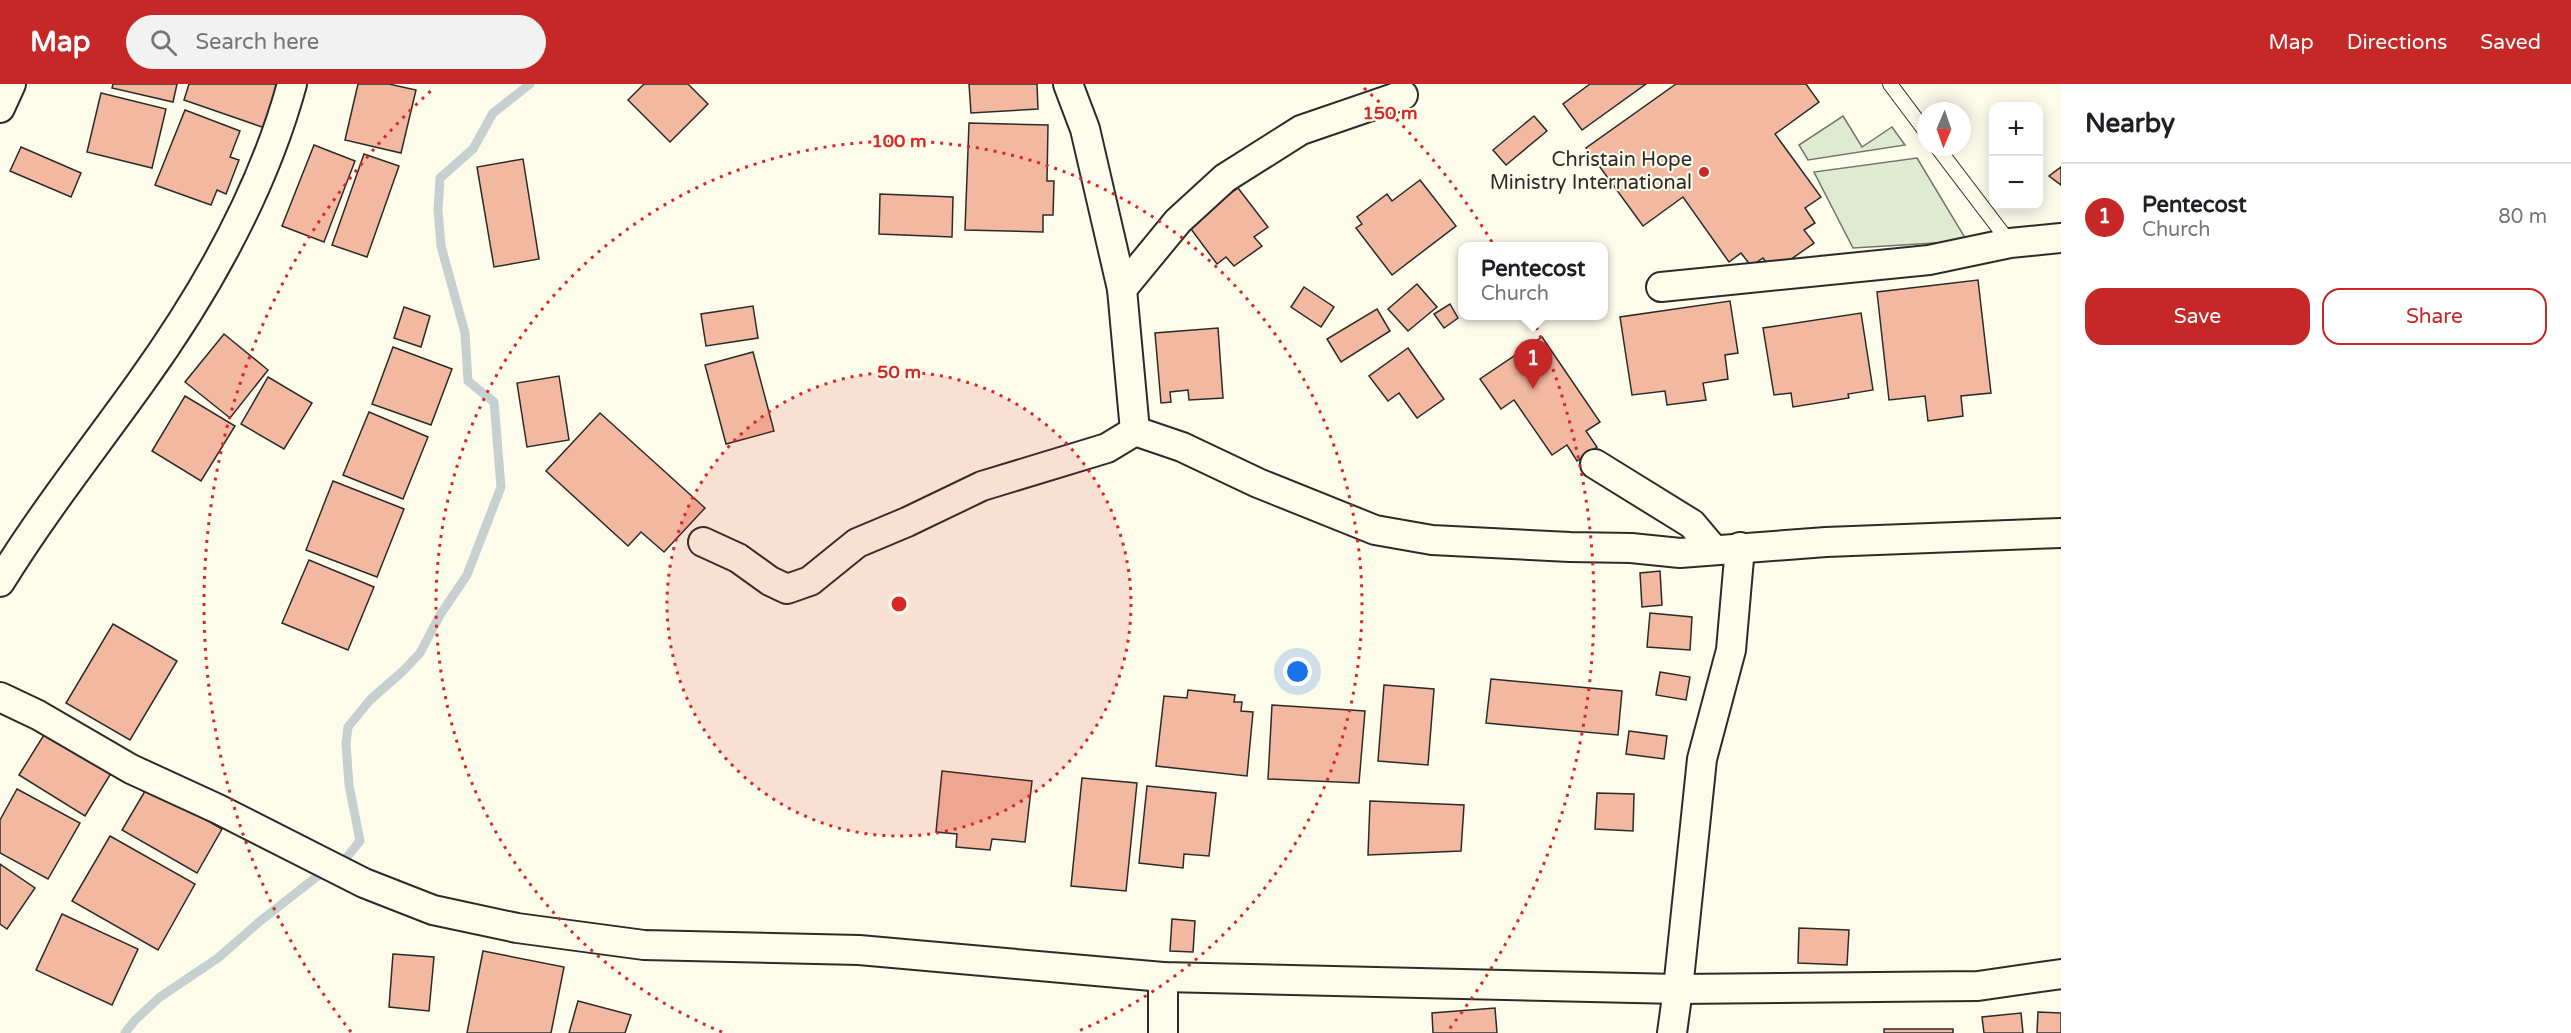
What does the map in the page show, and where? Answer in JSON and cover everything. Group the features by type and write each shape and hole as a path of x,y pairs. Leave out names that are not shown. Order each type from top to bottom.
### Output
{"street":[{"path":"0,108 10,84"},
{"path":"0,582 23,544 142,381 191,306 253,194 292,84"},
{"path":"1068,84 1085,129 1122,289 1135,431"},
{"path":"1122,289 1178,221 1225,178 1301,130 1403,95"},
{"path":"1661,287 1929,260 2010,243 2061,238"},
{"path":"703,542 738,558 770,581 787,589 810,581 857,543 982,486 1107,448 1135,431"},
{"path":"1135,431 1182,447 1258,483 1375,530 1432,540 1631,548 1680,553 1727,548 2061,533"},
{"path":"1595,464 1727,548"},
{"path":"1671,1033 1678,989 1702,759 1731,650 1727,548"},
{"path":"0,697 38,715 131,769 218,808 363,883 433,910 517,928 644,945 859,950 1163,977 1678,989 1978,986 2061,974"},
{"path":"1163,977 1163,1033"}],"lane":[{"path":"1890,84 1917,120"},
{"path":"1945,156 2010,243"}],"green space":[{"path":"1843,116 1862,147 1892,127 1905,145 1808,160 1799,145"},
{"path":"1917,158 1967,241 1853,248 1814,172"}],"building":[{"path":"113,84 177,84 173,102 112,88"},
{"path":"189,84 280,84 265,128 184,100"},
{"path":"358,84 389,84 416,90 401,153 345,140"},
{"path":"644,84 688,84 708,104 670,142 628,100"},
{"path":"969,84 1037,84 1038,109 971,113"},
{"path":"1590,84 1646,84 1582,130 1563,104"},
{"name":"Christain Hope Ministry International","path":"1676,84 1806,84 1819,102 1775,134 1821,197 1805,208 1815,223 1804,230 1814,243 1773,272 1763,258 1751,266 1741,253 1729,262 1683,197 1643,226 1586,148"},
{"path":"101,93 166,109 152,168 87,152"},
{"path":"185,110 240,131 230,157 239,160 226,194 217,190 211,205 155,185"},
{"path":"1534,116 1547,131 1506,165 1493,150"},
{"path":"969,123 1048,125 1047,181 1054,181 1053,215 1043,215 1043,232 965,230"},
{"path":"314,145 355,161 324,242 282,226"},
{"path":"21,147 81,173 71,197 10,171"},
{"path":"364,154 399,166 367,257 332,245"},
{"path":"523,159 539,259 494,267 477,167"},
{"path":"2061,167 2061,185 2049,176"},
{"path":"1420,180 1456,226 1392,275 1356,228 1362,224 1357,217 1387,194 1392,201"},
{"path":"1238,188 1268,227 1254,237 1262,246 1234,266 1226,257 1217,264 1188,225"},
{"path":"880,194 953,197 952,237 879,234"},
{"path":"1978,280 1991,393 1961,396 1963,416 1928,421 1925,396 1889,400 1877,292"},
{"path":"1417,284 1437,307 1408,331 1388,309"},
{"path":"1304,287 1334,307 1321,327 1291,307"},
{"path":"1730,301 1738,353 1725,355 1728,379 1703,383 1706,400 1667,405 1665,391 1632,395 1620,317"},
{"path":"1450,304 1458,318 1444,328 1434,314"},
{"path":"753,306 758,338 706,346 701,314"},
{"path":"404,307 430,316 421,347 394,338"},
{"path":"1377,309 1390,331 1341,362 1327,339"},
{"path":"1861,313 1873,390 1848,394 1849,398 1793,407 1791,393 1774,395 1763,328"},
{"path":"1218,328 1223,398 1189,400 1188,390 1170,392 1171,402 1161,403 1155,333"},
{"path":"224,334 268,370 230,418 185,382"},
{"path":"1542,337 1600,422 1586,431 1597,447 1577,461 1567,445 1552,455 1514,400 1501,409 1480,379"},
{"path":"393,347 452,369 431,425 372,404"},
{"path":"1408,348 1444,399 1417,418 1399,393 1388,401 1369,376"},
{"path":"753,352 774,431 726,444 705,365"},
{"path":"559,376 569,440 527,447 517,383"},
{"path":"268,377 312,403 284,449 241,424"},
{"path":"185,396 235,426 201,481 152,451"},
{"path":"369,412 428,437 403,499 343,475"},
{"path":"600,413 705,508 664,552 641,532 628,546 546,471"},
{"path":"333,481 404,509 377,577 306,550"},
{"path":"309,560 374,587 348,650 282,623"},
{"path":"1660,571 1662,605 1642,607 1640,573"},
{"path":"1650,613 1692,617 1690,650 1647,647"},
{"path":"113,624 177,661 130,740 66,703"},
{"path":"1660,672 1690,677 1686,700 1656,695"},
{"path":"1491,679 1622,691 1618,735 1486,723"},
{"path":"1384,685 1434,689 1428,765 1378,761"},
{"path":"1188,690 1235,695 1234,702 1242,702 1241,711 1253,712 1247,776 1156,766 1164,696 1187,698"},
{"path":"1272,705 1365,711 1359,783 1268,779"},
{"path":"47,730 113,770 85,816 19,775"},
{"path":"1629,731 1667,736 1664,759 1626,754"},
{"path":"942,771 1032,781 1025,842 992,839 990,850 956,847 957,834 936,832"},
{"path":"1082,778 1137,783 1126,891 1071,886"},
{"path":"148,786 222,829 197,873 122,830"},
{"path":"1147,786 1216,793 1209,856 1184,854 1183,868 1139,863"},
{"path":"17,789 80,823 48,879 0,853 0,820"},
{"path":"1597,793 1634,794 1633,831 1595,829"},
{"path":"1370,801 1464,805 1461,851 1368,855"},
{"path":"110,836 195,884 158,950 72,901"},
{"path":"0,864 35,888 7,929 0,924"},
{"path":"62,914 138,949 112,1005 36,970"},
{"path":"1172,919 1195,921 1193,952 1170,951"},
{"path":"1799,928 1849,930 1847,965 1798,963"},
{"path":"483,951 564,967 551,1033 467,1033"},
{"path":"393,954 434,957 429,1011 389,1007"},
{"path":"578,1001 631,1015 625,1033 569,1033"},
{"path":"1495,1008 1497,1033 1433,1033 1432,1013"},
{"path":"2038,1012 2061,1013 2061,1033 2037,1033"},
{"path":"2021,1013 2023,1033 1984,1033 1982,1017"},
{"path":"1884,1029 1953,1029 1953,1033 1884,1033"}],"waterway":[{"path":"125,1033 135,1020 160,997 218,958 315,878 347,857 360,841 349,785 346,744 348,727 370,700 420,653 440,615 467,575 501,487 494,402 468,381 465,333 441,246 438,210 440,178 473,149 493,113 530,84"}],"place":[{"name":"Christain Hope Ministry International","path":"1704,172"},
{"name":"Pentecost","path":"1533,389"}]}
